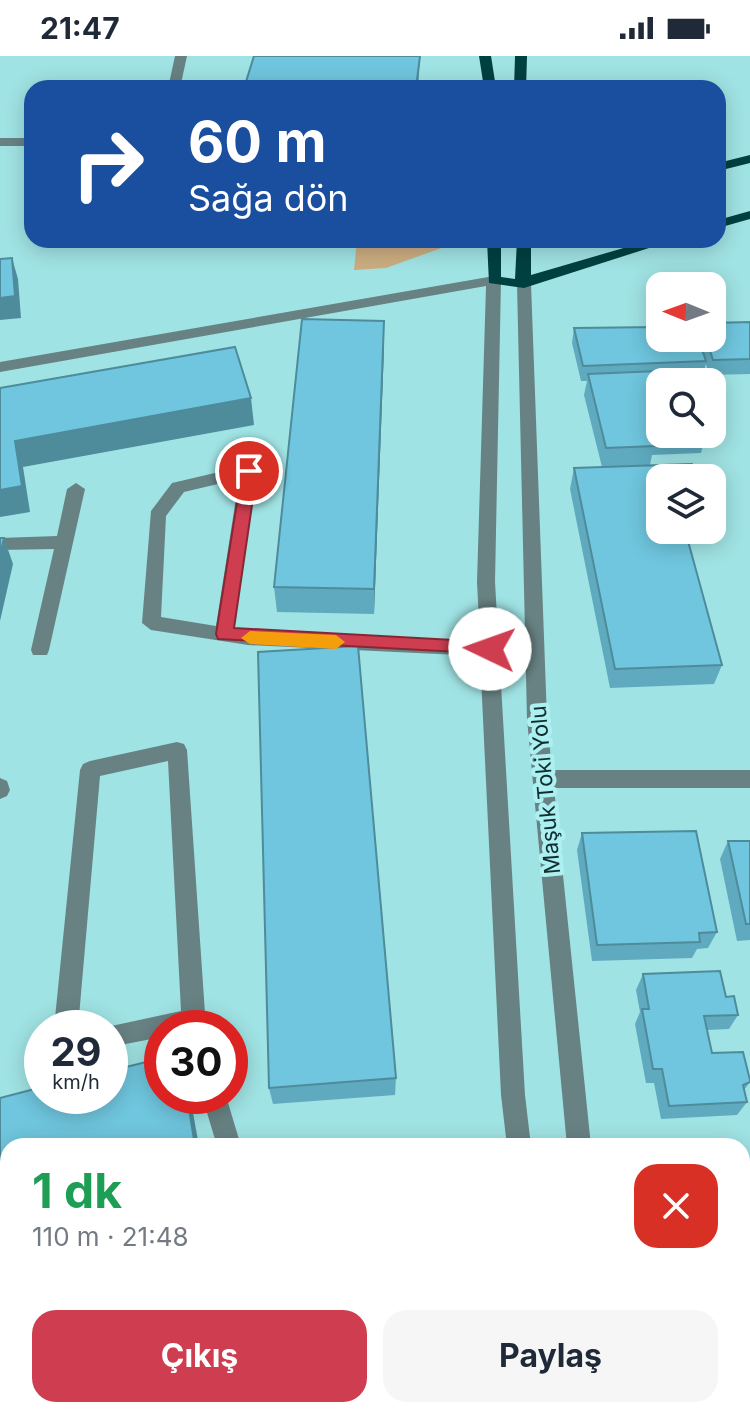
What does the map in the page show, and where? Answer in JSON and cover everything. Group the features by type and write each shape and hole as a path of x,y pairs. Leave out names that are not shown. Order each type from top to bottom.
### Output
{"main road":[{"path":"485,56 489,80"},
{"path":"520,80 521,56"},
{"path":"726,165 750,159"},
{"path":"726,222 750,215"},
{"path":"494,248 494,280 524,284 641,248"},
{"name":"Maşuk Toki Yolu","path":"524,248 524,284"}],"street":[{"path":"176,80 181,56"},
{"path":"0,142 24,142"},
{"path":"0,367 494,280"},
{"name":"Maşuk Toki Yolu","path":"494,280 486,582 513,1095 518,1138"},
{"name":"Maşuk Toki Yolu","path":"524,284 537,719 578,1138"},
{"path":"224,634 249,471 178,487 157,515 151,623 224,634 490,649"},
{"path":"40,650 76,489"},
{"path":"0,544 64,542"},
{"path":"68,1010 90,770 177,750 193,1010"},
{"path":"543,779 750,779"},
{"path":"219,1114 227,1138"}],"shaded area":[{"path":"356,248 442,248 386,268 354,270"}],"building":[{"path":"254,56 420,56 417,80 246,80"},
{"path":"12,258 15,296 0,298 0,259"},
{"path":"302,319 384,321 374,589 274,587"},
{"path":"750,322 750,359 713,360 710,352 726,352 726,323"},
{"path":"646,327 646,352 703,352 706,361 583,366 574,328"},
{"path":"235,347 251,398 15,441 22,486 0,490 0,388"},
{"path":"646,372 646,446 606,448 588,374"},
{"path":"646,466 646,544 689,544 722,665 615,669 574,468"},
{"path":"358,646 396,1078 269,1088 258,652"},
{"path":"696,831 717,932 699,933 700,942 597,945 582,833"},
{"path":"728,841 750,841 750,924 746,924"},
{"path":"720,971 726,997 734,996 738,1015 704,1016 712,1053 743,1052 750,1080 743,1085 747,1102 669,1106 662,1069 653,1069 642,1009 649,1009 643,974"},
{"path":"144,1062 144,1114 190,1114 194,1138 0,1138 0,1098 24,1092 24,1114 128,1114 128,1066"}],"slow traffic":[{"path":"250,638 336,642"}],"route":[{"path":"249,471 224,634 248,638 490,649"}]}
